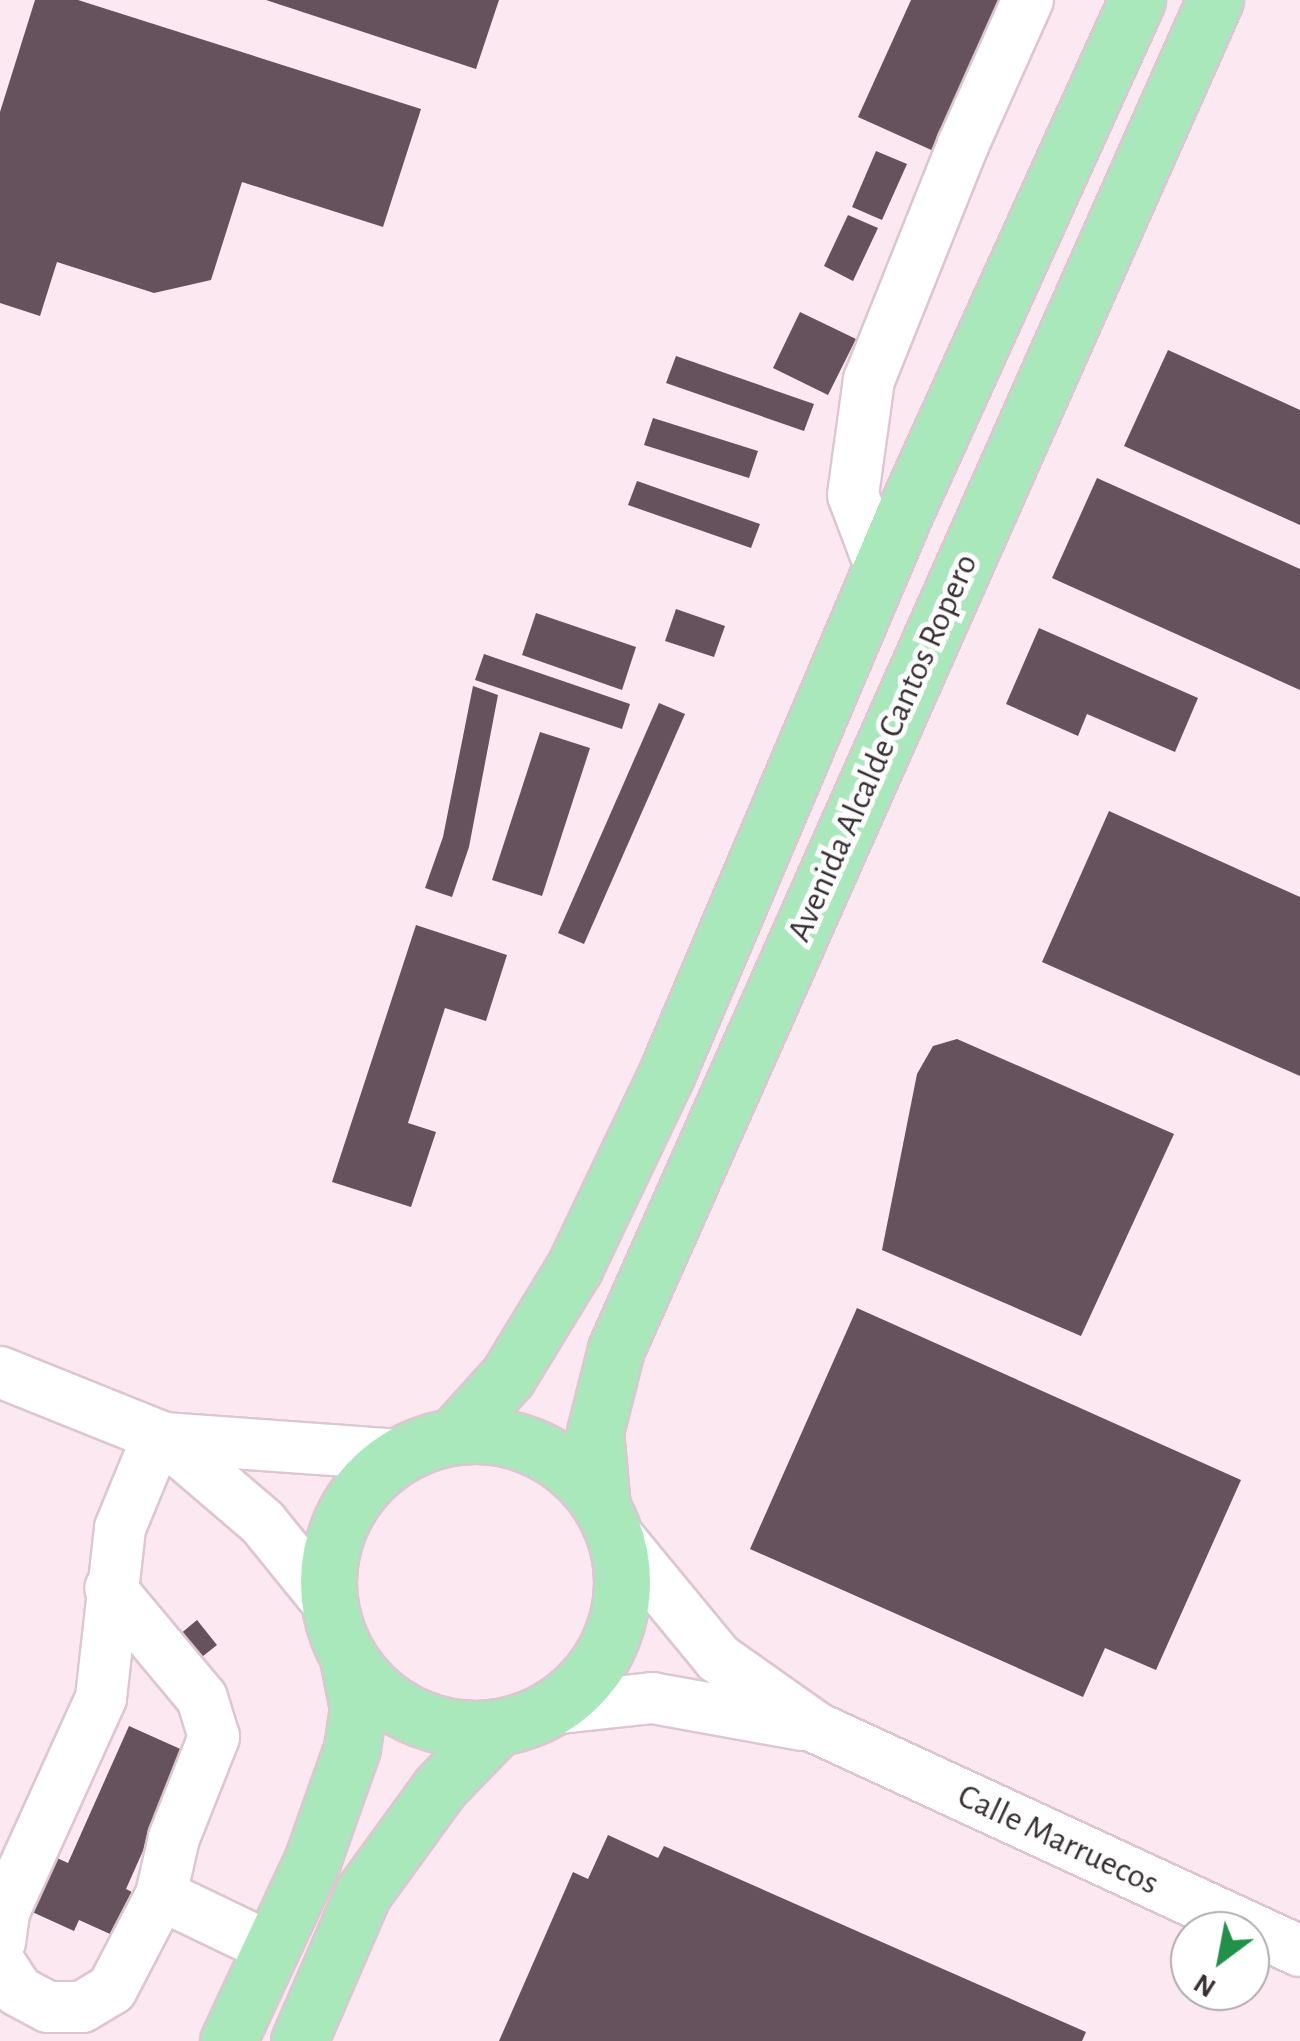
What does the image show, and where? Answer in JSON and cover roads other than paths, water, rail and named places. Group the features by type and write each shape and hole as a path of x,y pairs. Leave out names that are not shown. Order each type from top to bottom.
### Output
{"main road":[{"name":"Avenida Alcalde Cantos Ropero","path":"454,1436 508,1376 574,1268 667,1073 881,569 1137,0"},
{"name":"Avenida Alcalde Cantos Ropero","path":"608,1520 596,1432 616,1349 1215,0"},
{"path":"228,2041 312,1861 352,1748 358,1708 348,1658 328,1603 329,1560 341,1518 366,1482 399,1455 454,1436 497,1436 538,1449 574,1474 608,1520 623,1583 614,1633 589,1677 551,1710 496,1729 453,1728 411,1716 375,1691 348,1658"},
{"path":"299,2041 362,1893 440,1787 496,1729"}],"street":[{"path":"881,569 853,495 869,380 1028,0"},
{"path":"0,1372 161,1437 399,1455"},
{"path":"0,1942 4,1912 101,1698 110,1588 120,1528 161,1437"},
{"path":"161,1437 263,1523 328,1603"},
{"name":"Calle Marruecos","path":"608,1520 718,1658 817,1728 1300,1951"},
{"path":"0,1963 18,1991 48,2007 82,2007 112,1989 161,1895 174,1838 214,1737 202,1698 110,1588"},
{"name":"Calle Marruecos","path":"551,1710 652,1698 817,1728"},
{"path":"161,1895 272,1948"}]}
